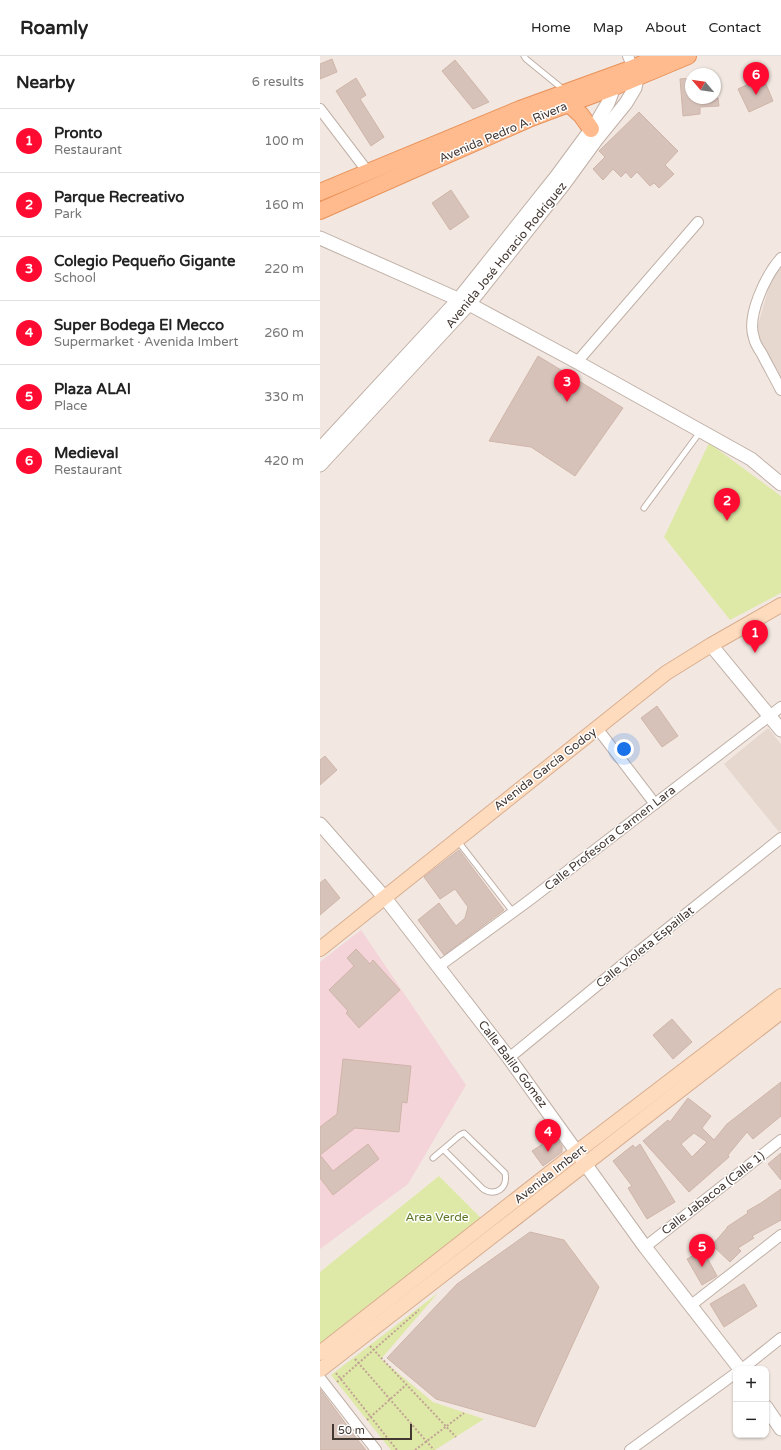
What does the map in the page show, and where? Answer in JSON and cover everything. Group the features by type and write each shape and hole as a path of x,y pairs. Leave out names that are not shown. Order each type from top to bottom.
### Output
{"main road":[{"name":"Avenida Pedro A. Rivera","path":"320,192 520,109 568,98 612,82 633,67 659,56"},
{"name":"Avenida Pedro A. Rivera","path":"633,67 688,56"},
{"name":"Avenida Pedro A. Rivera","path":"320,211 531,118 568,98"},
{"path":"568,98 591,129"},
{"name":"Avenida García Godoy","path":"320,949 666,672 781,605"},
{"name":"Avenida Imbert","path":"320,1353 408,1292 585,1164 723,1050 781,996"},
{"name":"Avenida Imbert","path":"320,1370 408,1292 577,1152 723,1050 781,1012"}],"street":[{"name":"Avenida José Horacio Rodríguez","path":"320,465 464,302 559,190 626,103 635,88 633,67"},
{"name":"Avenida José Horacio Rodríguez","path":"320,449 464,302 598,120 608,103 612,82"},
{"path":"320,110 368,172"},
{"path":"576,362 698,222"},
{"path":"320,238 464,302 751,459 781,484"},
{"path":"781,258 776,263 765,283 756,304 751,325 754,338 781,390"},
{"path":"711,645 781,730"},
{"name":"Calle Profesora Carmen Lara","path":"438,967 513,912 781,707"},
{"path":"597,728 655,804"},
{"name":"Calle Balilo Gómez","path":"320,824 385,898 510,1058 645,1247 739,1366"},
{"name":"Calle Violeta Espaillat","path":"510,1058 633,956 781,838"},
{"name":"Calle Jabacoa (Calle 1)","path":"645,1247 781,1140"},
{"path":"690,1306 781,1235"},
{"path":"745,1366 781,1338"},
{"path":"630,1450 733,1375"},
{"path":"320,1378 376,1450"},
{"path":"769,1411 781,1429"}],"lane":[{"path":"524,56 568,98"},
{"path":"644,508 701,431"},
{"path":"457,839 513,912"},
{"path":"433,1158 464,1133 505,1172 506,1178 504,1185 496,1192 490,1193 483,1189 444,1150"}],"path":[{"path":"337,1382 419,1310"},
{"path":"369,1346 456,1437"},
{"path":"354,1358 434,1450"},
{"path":"335,1372 398,1450"},
{"path":"367,1420 406,1384"},
{"path":"415,1450 464,1413"}],"shaded area":[{"path":"781,259 781,386 754,338 776,263"},
{"path":"768,728 781,744 781,830 779,832 724,764"},
{"path":"361,930 466,1085 408,1184 320,1249 320,962"}],"green space":[{"path":"709,443 781,496 781,593 730,620 664,537"},
{"name":"Area Verde","path":"439,1176 483,1220 320,1345 320,1272"},
{"path":"438,1293 381,1359 433,1402 484,1419 435,1450 391,1450 331,1375"}],"building":[{"path":"332,59 337,72 320,79 320,64"},
{"path":"455,60 489,102 473,109 442,71"},
{"path":"763,77 773,101 749,112 738,89"},
{"path":"356,78 366,95 360,99 384,137 371,146 336,91"},
{"path":"680,79 685,79 685,104 719,104 719,106 700,107 700,114 683,116"},
{"path":"639,112 678,151 665,165 674,174 659,188 654,183 650,186 637,172 631,178 626,172 621,177 613,169 603,180 593,169 605,157 599,151"},
{"path":"451,190 469,217 450,230 432,203"},
{"path":"538,356 623,408 575,476 531,447 489,441"},
{"path":"657,706 678,736 662,747 641,718"},
{"path":"325,756 337,770 320,785 320,760"},
{"path":"459,850 504,910 444,955 418,920 439,903 456,926 465,918 468,907 455,889 440,899 424,877"},
{"path":"325,879 340,898 320,915 320,883"},
{"path":"356,949 370,964 373,960 400,990 359,1028 346,1013 348,1011 329,990 354,966 347,958"},
{"path":"672,1019 692,1042 673,1059 653,1035"},
{"path":"343,1059 411,1066 407,1103 402,1102 399,1132 355,1128 320,1155 320,1127 337,1114"},
{"path":"781,1082 781,1116 753,1139 747,1132 728,1155 729,1157 689,1192 643,1141 668,1120 670,1122 688,1098 711,1116 702,1128 714,1140 727,1124","holes":["694,1133 707,1142 692,1157 681,1144"]},
{"path":"555,1136 562,1146 562,1152 543,1166 532,1151"},
{"path":"368,1144 379,1159 333,1195 320,1178 320,1155 333,1171"},
{"path":"640,1144 675,1202 647,1219 628,1188 632,1186 613,1161 633,1145 635,1148"},
{"path":"781,1153 781,1180 768,1164"},
{"path":"781,1189 781,1220 752,1236 754,1238 738,1248 741,1251 730,1262 712,1245 727,1227 748,1213 747,1211"},
{"path":"530,1232 564,1240 599,1287 535,1427 436,1399 387,1358 457,1284"},
{"path":"703,1250 717,1276 702,1285 687,1259"},
{"path":"744,1284 757,1306 724,1327 710,1304"},
{"path":"320,1389 357,1439 366,1450 320,1450"}],"place":[{"name":"Medieval","path":"756,95"},
{"name":"Colegio Pequeño Gigante","path":"567,402"},
{"name":"Parque Recreativo","path":"727,521"},
{"name":"Pronto","path":"755,653"},
{"name":"Super Bodega El Mecco","path":"548,1152"},
{"name":"Plaza ALAI","path":"702,1267"}]}
